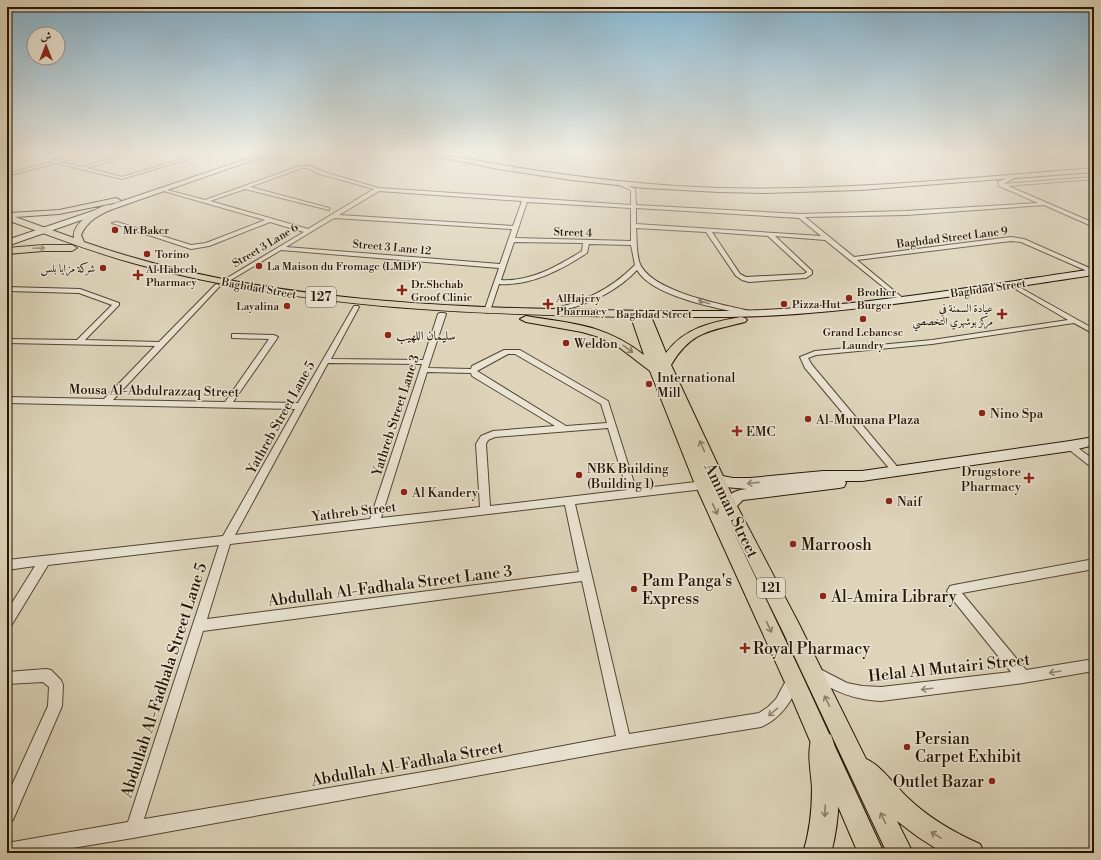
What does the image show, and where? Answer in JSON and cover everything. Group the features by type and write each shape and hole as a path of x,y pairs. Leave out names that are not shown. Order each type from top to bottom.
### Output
{"highway":[{"path":"817,853 823,832 826,808 822,744"}],"main road":[{"path":"7,242 136,193"},
{"path":"7,237 33,231 150,193"},
{"path":"7,216 59,212 116,200"},
{"path":"7,251 76,246 77,235 83,225 95,214 109,207"},
{"name":"Baghdad Street","path":"7,216 33,231"},
{"name":"Baghdad Street","path":"7,225 33,231 76,246 220,284 356,307 525,319 641,317 808,310 902,300 1094,272"},
{"name":"Baghdad Street","path":"220,284 334,299 397,305 487,311 741,320 910,306 1094,278"},
{"name":"Amman Street","path":"641,317 660,367 794,680 871,853"},
{"path":"525,319 588,330 603,335 660,367 676,347 692,334 711,327 741,320"},
{"path":"710,483 740,484 834,475 862,476 1070,446 1094,441"},
{"path":"729,506 739,495 841,483 862,476"},
{"name":"Amman Street","path":"710,483 729,506 812,670 900,853"},
{"path":"851,751 882,789 905,813 952,845 971,853"}],"street":[{"path":"177,193 308,231"},
{"path":"206,201 227,193"},
{"path":"267,193 327,209"},
{"name":"Street 3 Lane 6","path":"106,402 220,284 370,193"},
{"path":"441,193 525,200 800,216 906,213 1044,204"},
{"path":"633,193 635,206 634,244 637,266 646,276 661,286 680,295 722,307 756,313"},
{"path":"1019,193 1094,225"},
{"path":"487,311 525,200"},
{"path":"333,216 516,228"},
{"path":"800,216 902,300"},
{"path":"115,223 191,247 199,247 270,220"},
{"path":"634,226 828,238"},
{"path":"708,231 738,275 744,279 756,280 806,276 810,274 810,272 770,235"},
{"name":"Street 4","path":"512,240 634,244"},
{"name":"Baghdad Street Lane 9","path":"853,259 1011,240 1022,240 1094,272"},
{"path":"498,282 512,283 524,281 568,262 585,252 586,242"},
{"name":"Street 3 Lane 12","path":"280,248 503,266"},
{"path":"543,313 579,304 615,287 637,266"},
{"path":"7,289 80,291 117,304 79,342"},
{"path":"1019,289 1094,332"},
{"name":"Yathreb Street Lane 5","path":"226,540 356,307"},
{"name":"Yathreb Street Lane 3","path":"374,523 442,314"},
{"path":"897,472 808,366 804,358 814,353 932,342 1074,321"},
{"path":"227,405 274,337 235,336"},
{"path":"7,341 161,344"},
{"path":"473,371 475,368 507,352 517,352 605,402 633,494"},
{"path":"326,362 425,366 473,371 474,374 564,428"},
{"name":"Mousa Al-Abdulrazzaq Street","path":"7,400 301,406"},
{"path":"485,511 481,444 484,438 493,434 612,425"},
{"path":"1070,446 1094,465"},
{"name":"Yathreb Street","path":"7,565 633,494 710,483"},
{"path":"569,501 624,742"},
{"name":"Abdullah Al-Fadhala Street Lane 5","path":"133,830 226,540"},
{"path":"7,622 44,561"},
{"path":"1023,677 953,591 1094,564"},
{"name":"Abdullah Al-Fadhala Street Lane 3","path":"198,626 586,576"},
{"name":"Helal Al Mutairi Street","path":"812,670 837,685 862,694 881,694 1023,677 1094,665"},
{"path":"7,678 46,675 56,685 55,706 7,814"},
{"name":"Abdullah Al-Fadhala Street","path":"7,851 435,777 624,742 760,720 774,713 783,702 794,680"}],"place":[{"name":"Mr Baker","path":"115,230"},
{"name":"Torino","path":"147,254"},
{"name":"La Maison du Fromage (LMDF)","path":"259,266"},
{"name":"شركة مزايا بلس","path":"103,268"},
{"name":"Al Habeeb Pharmacy","path":"138,275"},
{"name":"Dr.Shehab Groof Clinic","path":"402,290"},
{"name":"Brother Burger","path":"849,298"},
{"name":"AlHajery Pharmacy","path":"548,304"},
{"name":"Pizza Hut","path":"784,304"},
{"name":"Layalina","path":"287,306"},
{"name":"عيادة السمنة في مركز بوشهري التخصصي","path":"1002,314"},
{"name":"Grand Lebanese Laundry","path":"863,319"},
{"name":"سليمان اللهيب","path":"388,335"},
{"name":"Weldon","path":"566,343"},
{"name":"International Mill","path":"649,384"},
{"name":"Nino Spa","path":"982,413"},
{"name":"Al-Mumana Plaza","path":"808,419"},
{"name":"EMC","path":"737,431"},
{"name":"NBK Building (Building 1)","path":"579,475"},
{"name":"Drugstore Pharmacy","path":"1029,478"},
{"name":"Al Kandery","path":"404,492"},
{"name":"Naif","path":"889,501"},
{"name":"Marroosh","path":"793,544"},
{"name":"Pam Panga's Express","path":"634,589"},
{"name":"Al-Amira Library","path":"823,596"},
{"name":"Royal Pharmacy","path":"745,648"},
{"name":"Persian Carpet Exhibit","path":"907,747"},
{"name":"Outlet Bazar","path":"992,781"}]}
